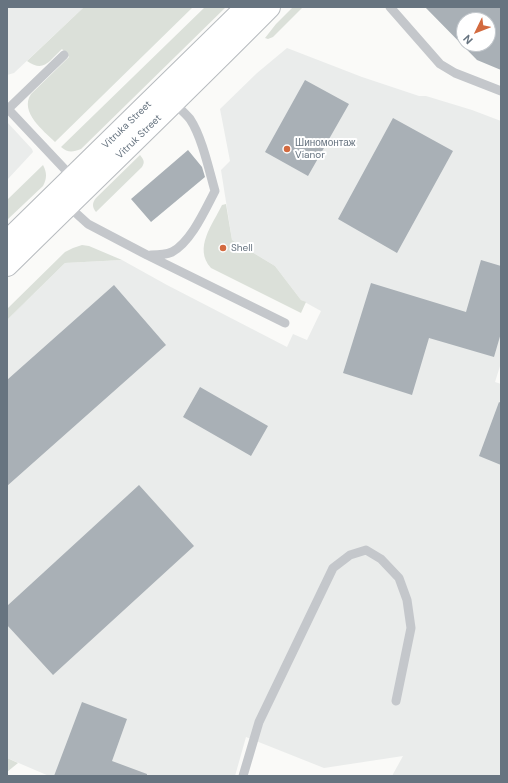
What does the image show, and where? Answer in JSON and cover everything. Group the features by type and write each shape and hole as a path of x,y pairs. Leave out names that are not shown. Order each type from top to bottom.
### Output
{"main road":[{"name":"Vitruka Street","path":"7,242 62,200 168,97 247,7"},
{"path":"168,97 269,7"},
{"path":"7,265 62,200"}],"lane":[{"path":"390,7 440,64 455,74 501,91"},
{"path":"64,55 8,109 78,184"},
{"path":"147,255 161,255 172,252 185,241 193,230 215,191 199,138 190,119 168,97"},
{"path":"62,200 88,224 147,255 285,322"},
{"path":"243,776 259,722 332,568 350,555 366,550 381,559 399,578 407,600 411,628 396,701"}],"shaded area":[{"path":"7,7 84,7 14,73 7,75"},
{"path":"84,7 193,7 55,142 34,121 28,108 28,101 31,94 69,57 62,49 50,61 42,66 38,66 27,61"},
{"path":"205,7 226,7 81,149 71,151 61,147"},
{"path":"293,7 303,7 273,37 268,39 265,38 276,24"},
{"path":"287,48 362,77 419,96 426,96 472,110 501,121 501,363 495,382 501,384 501,776 392,776 403,756 324,768 246,737 235,776 49,776 7,758 7,320 65,263 122,260 287,347 293,334 307,340 321,311 301,300 275,266 232,240 221,170 230,161 220,109 257,73"},
{"path":"7,122 32,149 33,152 7,180"},
{"path":"140,155 144,161 142,167 96,212 93,205 96,198"},
{"path":"43,165 46,176 43,186 7,220 7,200"},
{"path":"226,204 232,240 275,266 301,300 306,302 301,313 211,268 206,260 204,244 206,236 222,205"},
{"path":"82,245 89,246 122,260 65,263 7,320 7,309 65,252"},
{"path":"7,758 18,763 7,772"}],"building":[{"path":"425,7 501,7 501,70 477,60 469,52 496,52 496,12 456,12 456,39"},
{"path":"305,80 349,104 308,176 265,152"},
{"path":"393,118 453,151 397,253 338,219"},
{"path":"188,150 202,167 205,177 151,222 131,199"},
{"path":"481,260 501,266 501,333 494,357 429,338 412,395 343,373 371,283 466,312"},
{"path":"114,285 166,345 7,486 7,380"},
{"path":"200,387 268,426 251,456 183,417"},
{"path":"499,402 501,403 501,465 479,456"},
{"path":"139,485 194,546 53,675 7,625 7,606"},
{"path":"82,702 127,719 112,761 147,774 147,776 54,776"}],"place":[{"name":"Шиномонтаж Vianor","path":"287,149"},
{"name":"Shell","path":"223,248"}]}
